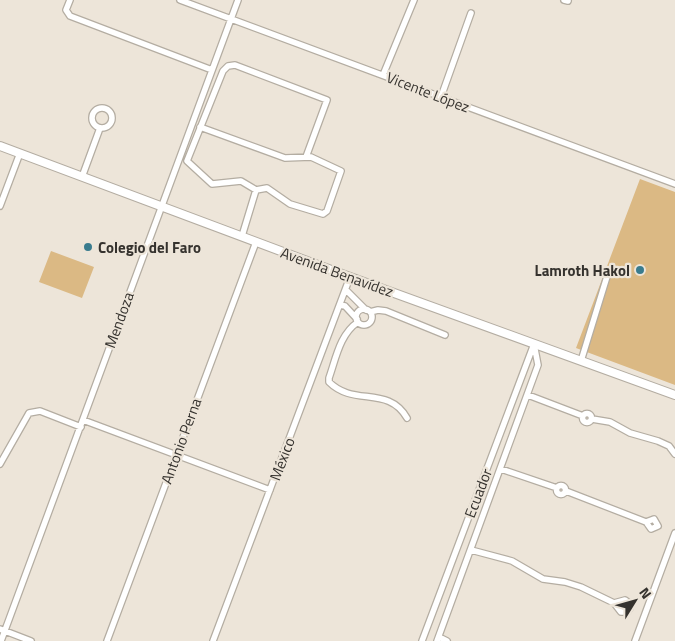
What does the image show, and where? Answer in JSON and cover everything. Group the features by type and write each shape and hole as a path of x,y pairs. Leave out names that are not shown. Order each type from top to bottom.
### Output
{"main road":[{"name":"Avenida Benavídez","path":"0,146 350,277 675,395"}],"street":[{"path":"70,0 66,10 70,16 212,70"},
{"name":"Vicente López","path":"180,0 675,184"},
{"name":"Mendoza","path":"1,641 2,630 83,420 238,0"},
{"path":"383,75 414,0"},
{"path":"441,97 472,13"},
{"path":"200,127 285,158 293,160 306,157 341,170 325,214 300,208 267,188 256,190 241,181 212,184 189,164 187,158 223,70 228,66 235,65 327,100 306,157"},
{"path":"82,177 100,128"},
{"path":"0,206 20,153"},
{"path":"242,236 256,190"},
{"name":"Antonio Perna","path":"107,641 256,242"},
{"path":"581,361 609,270"},
{"name":"México","path":"213,641 350,277"},
{"path":"340,305 345,306 362,325 369,324 372,320 368,311 346,290"},
{"path":"407,418 397,405 389,400 382,397 358,396 329,382 328,378 348,328 358,320 359,312 378,310 445,335"},
{"path":"446,641 438,639 538,365 534,344"},
{"name":"Ecuador","path":"422,641 534,344"},
{"path":"528,394 583,416 586,422 592,419 610,422 630,433 672,446 675,454"},
{"path":"0,464 28,412 40,411 80,427"},
{"path":"83,420 270,490"},
{"path":"501,469 557,488 560,494 566,491 646,522"},
{"path":"635,641 675,533"},
{"path":"471,550 512,561 543,579 572,583 614,603"},
{"path":"2,630 31,641"}],"shaded area":[{"name":"Lamroth Hakol","path":"640,179 675,192 675,385 576,348"},
{"path":"51,251 94,267 82,298 39,282"}],"place":[{"name":"Colegio del Faro","path":"88,247"},
{"name":"Lamroth Hakol","path":"640,270"}]}
